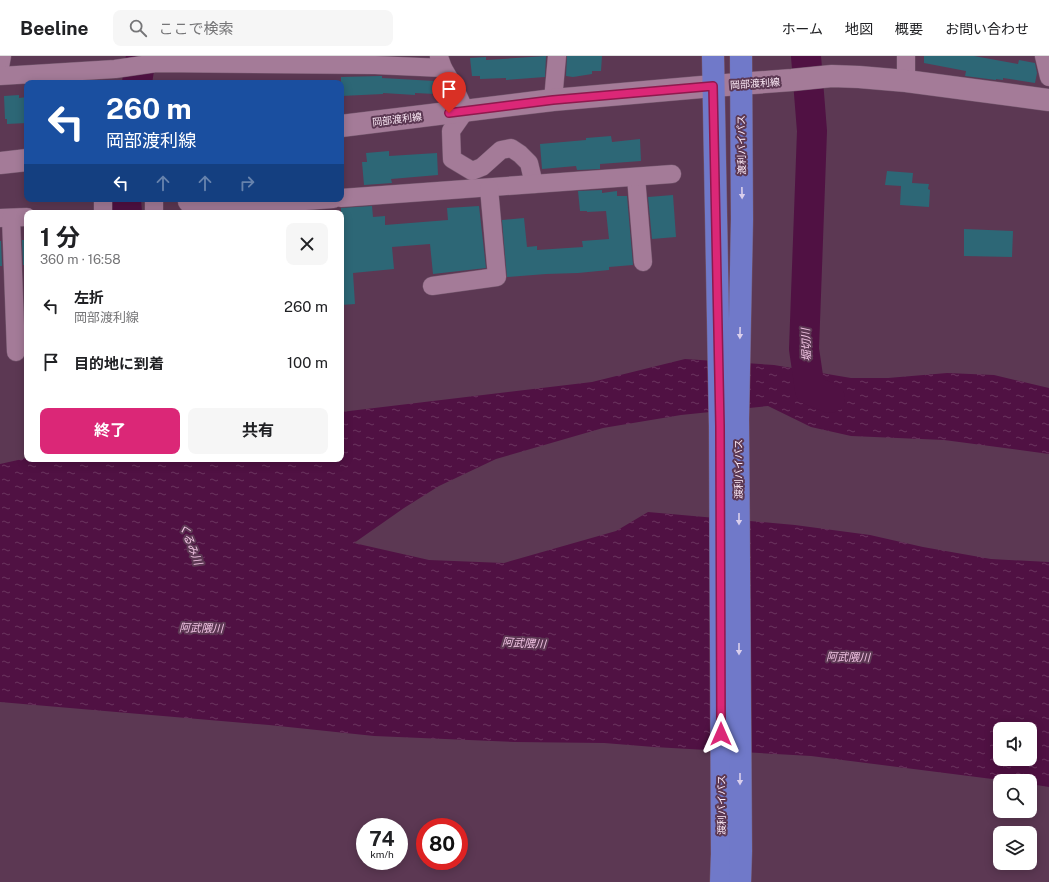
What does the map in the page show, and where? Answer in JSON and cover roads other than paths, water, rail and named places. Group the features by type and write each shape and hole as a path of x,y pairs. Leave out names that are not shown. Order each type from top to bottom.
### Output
{"highway":[{"name":"渡利バイパス","path":"713,56 720,480 731,853 740,882"},
{"name":"渡利バイパス","path":"721,882 731,853 742,211 740,56"}],"main road":[{"name":"岡部渡利線","path":"344,126 553,100 832,76 906,81 1049,100"},
{"path":"0,163 24,160"}],"street":[{"path":"0,67 2,56"},
{"path":"553,100 557,56"},
{"path":"906,56 906,81"},
{"path":"1044,56 1049,76"},
{"path":"0,76 114,69 156,63 375,66 441,62 465,111 451,131 452,159 472,171 482,167 501,150 511,148 529,163 534,184"},
{"path":"344,198 672,174"},
{"path":"636,176 643,262"},
{"path":"432,286 497,277 489,188"},
{"path":"187,202 193,209 291,202"},
{"path":"13,218 16,352"}],"water":[{"name":"阿武隈川","path":"685,359 774,365 851,378 888,378 947,373 994,375 1049,388 1049,454 944,440 851,436 811,427 768,406 681,415 603,428 496,459 439,486 404,508 354,543 429,560 504,563 616,531 648,512 795,525 870,535 923,547 991,559 1049,562 1049,787 1037,785 1037,774 993,774 993,779 811,756 604,743 514,742 374,736 269,725 0,702 0,464 24,459 24,462 344,462 344,412 592,382"}],"waterway":[{"name":"くるみ川","path":"137,80 141,56"},
{"name":"堀切川","path":"806,56 812,131 804,349 810,390 830,398"},
{"name":"くるみ川","path":"126,202 127,210"}]}
